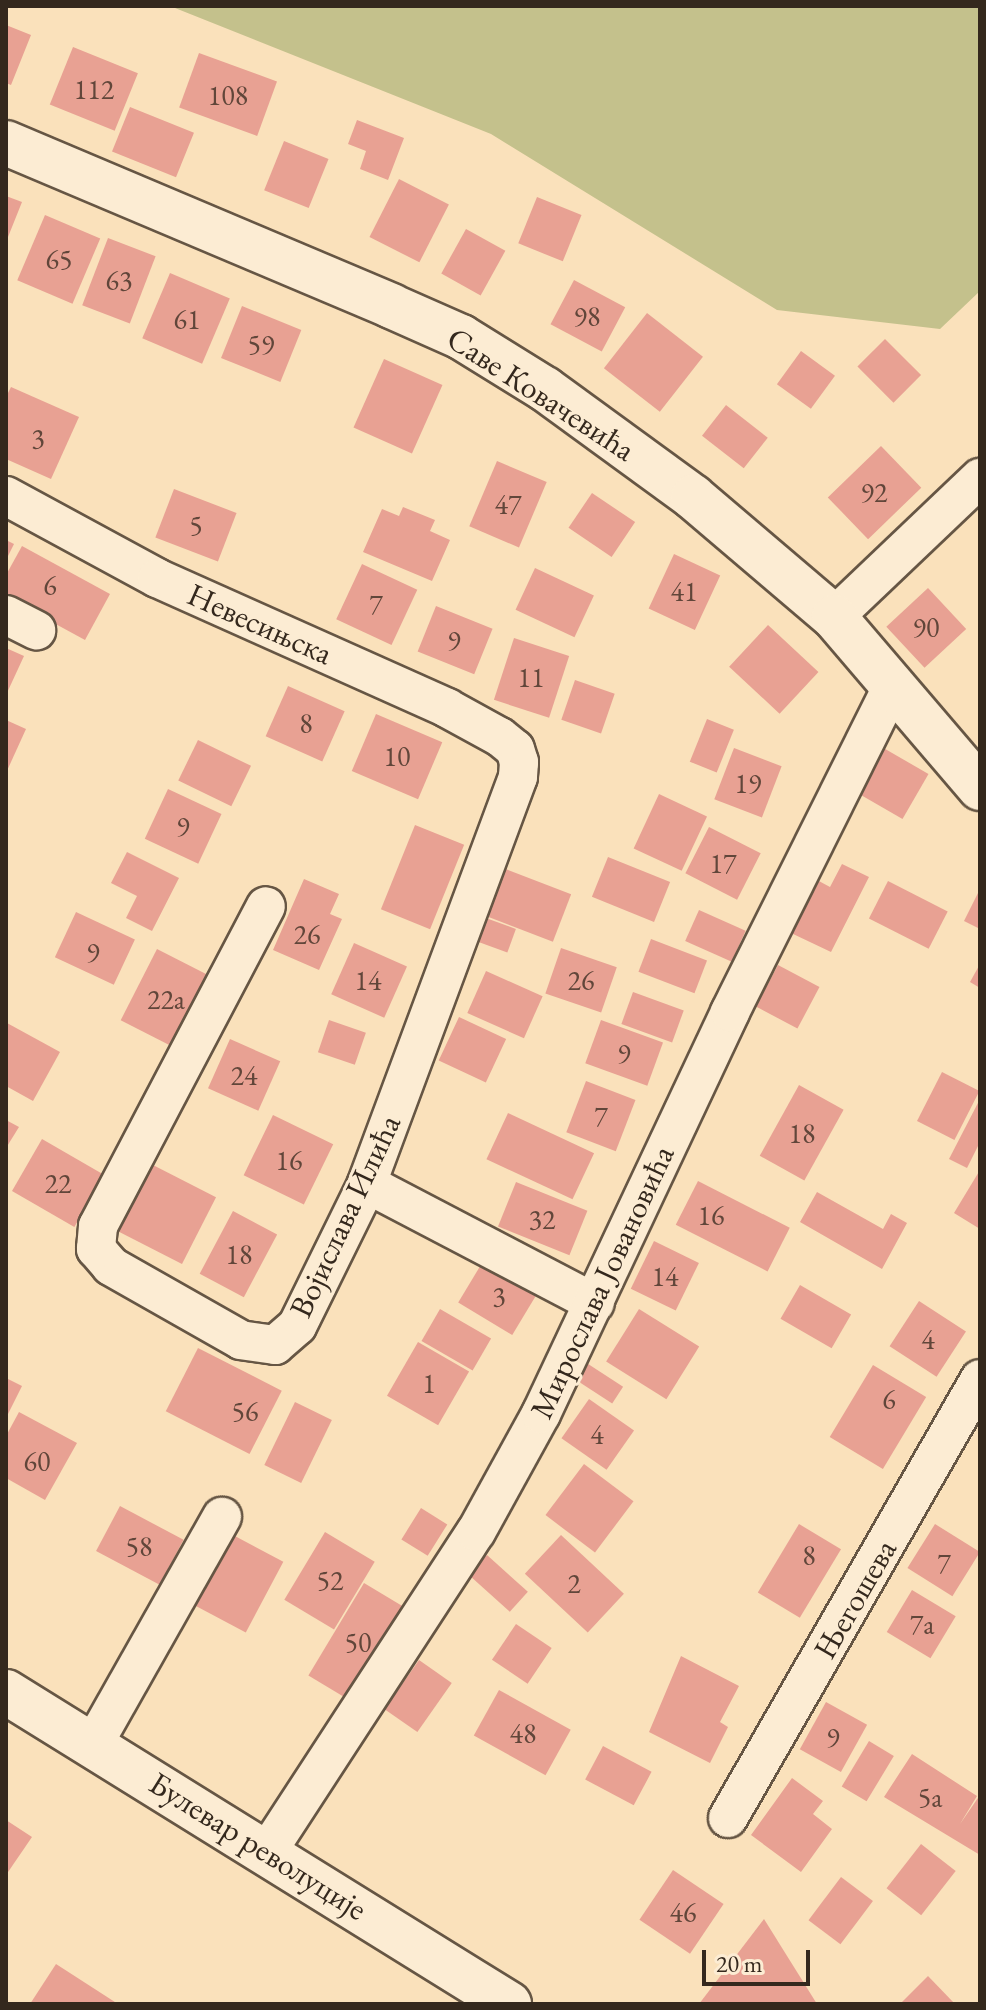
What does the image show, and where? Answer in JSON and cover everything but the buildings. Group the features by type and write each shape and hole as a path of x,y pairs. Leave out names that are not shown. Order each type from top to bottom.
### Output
{"street":[{"name":"Саве Ковачевића","path":"6,143 461,337 545,389 693,497 834,617 980,788"},
{"path":"834,617 980,478"},
{"name":"Невесињска","path":"6,496 157,578 447,708 515,749"},
{"name":"Мирослава Јовановића","path":"267,1852 476,1532 595,1303 730,1012 892,687"},
{"name":"Војислава Илића","path":"266,906 149,1121 98,1226 96,1249 111,1266 241,1340 275,1345 297,1326 367,1184 518,777 515,749"},
{"path":"367,1184 595,1303"},
{"name":"Његошева","path":"728,1818 980,1379"},
{"path":"94,1743 222,1517"},
{"name":"Булевар револуције","path":"6,1692 94,1743 509,2004"}],"shaded area":[{"path":"170,6 980,6 980,291 940,329 777,310 491,134"}]}
